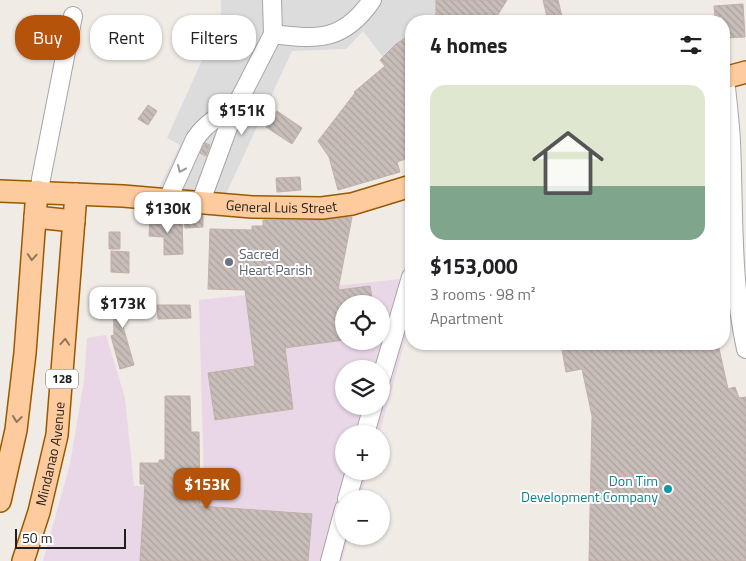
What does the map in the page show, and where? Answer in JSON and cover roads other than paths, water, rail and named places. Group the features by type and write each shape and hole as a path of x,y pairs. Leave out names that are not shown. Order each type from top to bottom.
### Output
{"main road":[{"path":"730,76 746,72"},
{"name":"General Luis Street","path":"0,191 39,191 201,201 252,207 322,208 352,204 405,188"},
{"path":"0,500 16,430 25,353 35,217 39,191"},
{"name":"Mindanao Avenue","path":"23,561 39,512 57,436 76,194"},
{"path":"35,217 74,221"}],"street":[{"path":"201,201 236,106 273,34 272,0"},
{"path":"273,34 311,38 328,36 342,30 354,21 366,10 372,0"},
{"path":"39,191 64,60"},
{"path":"168,199 194,139 206,125 236,106"},
{"path":"730,131 730,148"},
{"path":"730,194 736,285 740,322 746,350"},
{"path":"387,360 405,297"},
{"path":"330,561 335,542"}],"place":[{"name":"Sacred Heart Parish","path":"229,262"},
{"name":"Don Tim Development Company","path":"668,489"}]}
